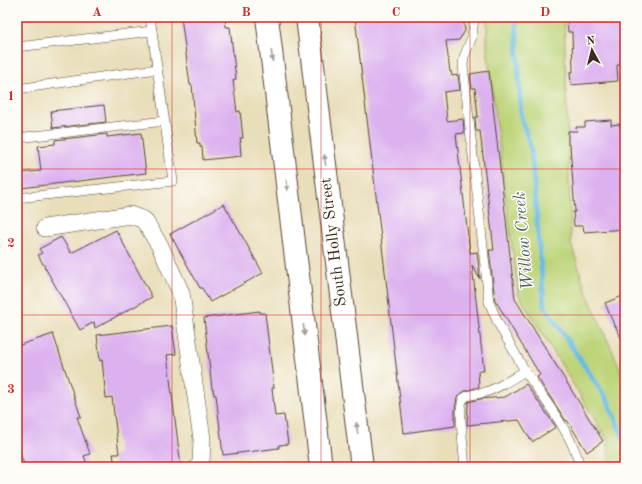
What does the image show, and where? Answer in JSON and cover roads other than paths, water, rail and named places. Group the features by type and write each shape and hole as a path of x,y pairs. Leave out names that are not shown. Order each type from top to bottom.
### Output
{"main road":[{"path":"267,17 320,467"},
{"name":"South Holly Street","path":"307,17 362,467"}],"street":[{"path":"45,228 130,215 144,220 160,246 181,293 202,439 201,463 198,467"}],"lane":[{"path":"17,198 173,181 150,17"},
{"path":"474,17 472,37 464,57 463,65 490,302 498,323 525,371 567,434 574,447 580,467"},
{"path":"17,47 152,31"},
{"path":"17,89 158,69"},
{"path":"17,138 165,121"},
{"path":"465,467 461,425 462,399 466,396 488,391 525,371"}],"waterway":[{"name":"Willow Creek","path":"516,17 521,117 531,149 544,305 608,401 625,442"}]}
